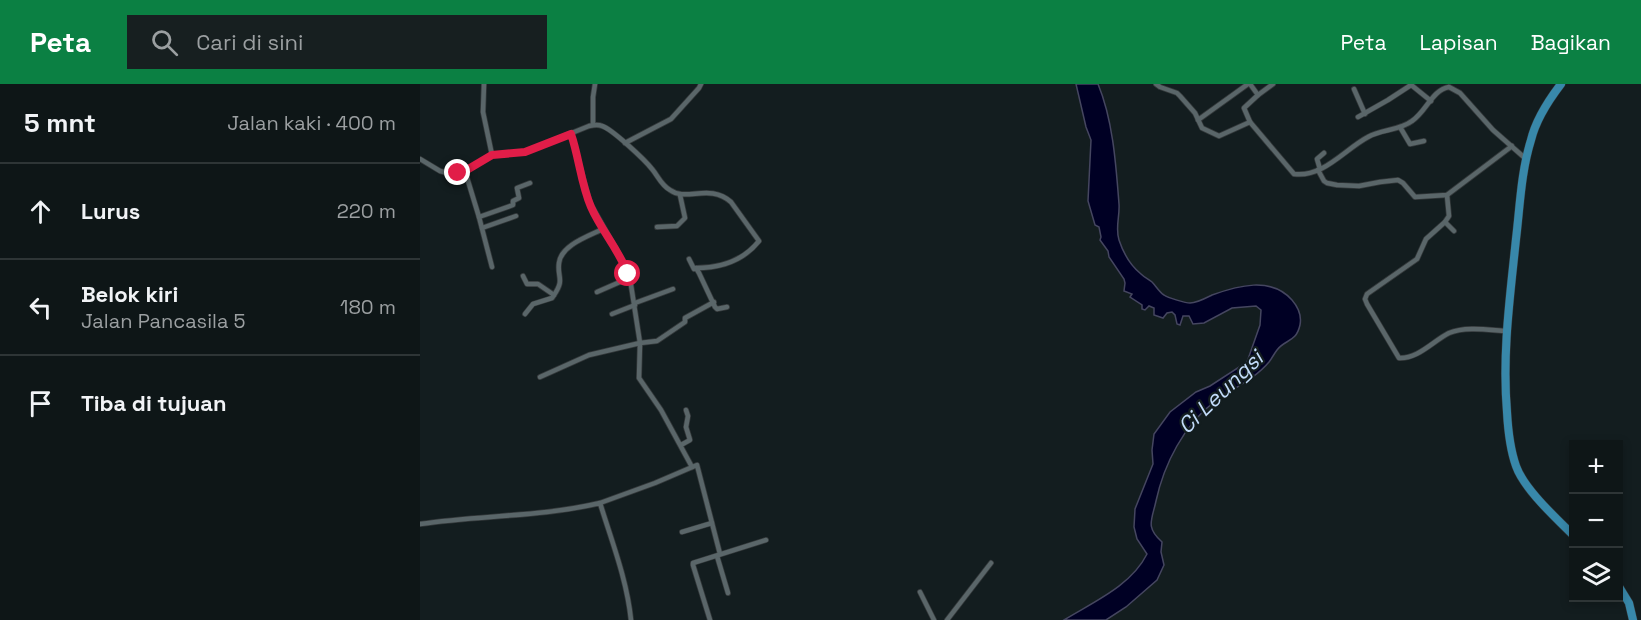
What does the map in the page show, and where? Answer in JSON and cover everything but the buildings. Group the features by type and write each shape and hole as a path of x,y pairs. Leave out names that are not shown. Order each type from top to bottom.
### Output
{"main road":[{"path":"1561,84 1540,117 1531,138 1526,159 1506,331 1505,388 1508,428 1518,472 1569,531"},
{"path":"1623,593 1629,603 1633,620"}],"street":[{"path":"484,84 483,112 492,155"},
{"path":"594,125 595,84"},
{"path":"625,143 677,114 701,84"},
{"path":"1156,84 1177,93 1195,112 1202,128 1219,136 1250,122"},
{"path":"1198,120 1249,84 1258,95"},
{"path":"1273,84 1244,108 1250,122 1294,174 1319,170 1369,136 1413,121 1438,92 1449,86 1460,93 1493,130 1526,159"},
{"path":"1358,117 1411,84 1431,101"},
{"path":"1354,89 1365,114"},
{"path":"420,159 440,171 454,174 465,171 492,155 525,152 594,125 604,126 642,158 667,189 680,195 698,193 726,197 759,241 738,260 725,265 696,268"},
{"path":"1400,127 1410,144 1424,141"},
{"path":"571,134 590,203 629,278 635,304 639,343 639,378 661,410 692,467"},
{"path":"1324,153 1317,159 1319,170 1327,183 1338,186 1359,186 1395,180 1403,183 1415,197 1447,195 1512,146"},
{"path":"465,171 492,267"},
{"path":"479,217 513,205 513,201 519,198 517,188 530,183"},
{"path":"657,226 677,226 685,218 680,195"},
{"path":"1447,195 1449,216 1445,222 1426,238 1414,261 1367,294 1365,299 1367,304 1399,358 1407,357 1456,332 1506,331"},
{"path":"482,228 516,216"},
{"path":"1445,222 1454,231"},
{"path":"525,314 530,306 552,298 561,284 559,262 565,250 603,229"},
{"path":"689,259 717,309 727,307"},
{"path":"523,276 527,284 538,284 554,295"},
{"path":"597,292 629,278"},
{"path":"612,314 673,290"},
{"path":"540,376 589,356 660,340 682,324 685,318 714,302"},
{"path":"681,446 690,440 686,427 688,416 686,410"},
{"path":"420,524 462,518 568,510 600,503 697,465 728,593"},
{"path":"600,503 629,600 631,620"},
{"path":"682,532 712,523"},
{"path":"710,620 693,564 766,540"},
{"path":"947,620 992,563"},
{"path":"920,592 934,620"}],"water":[{"name":"Ci Leungsi","path":"1076,84 1098,84 1103,98 1115,158 1119,204 1118,236 1125,254 1137,271 1164,295 1188,303 1243,286 1264,285 1284,293 1292,300 1298,308 1300,318 1296,335 1280,347 1269,362 1250,379 1203,411 1177,446 1164,473 1151,523 1153,532 1162,542 1161,552 1164,565 1157,580 1126,607 1106,620 1064,620 1121,584 1140,565 1147,554 1137,539 1134,527 1135,509 1153,464 1154,434 1170,412 1196,392 1210,386 1247,362 1260,325 1261,310 1256,306 1232,308 1204,323 1193,324 1189,316 1183,316 1180,325 1177,324 1172,312 1167,313 1163,318 1154,315 1154,308 1149,306 1145,310 1142,309 1142,305 1130,297 1132,294 1124,291 1124,279 1100,240 1099,227 1095,225 1088,201 1091,140"}],"route":[{"path":"458,173 492,155 525,152 571,134 593,211 628,274"}]}
